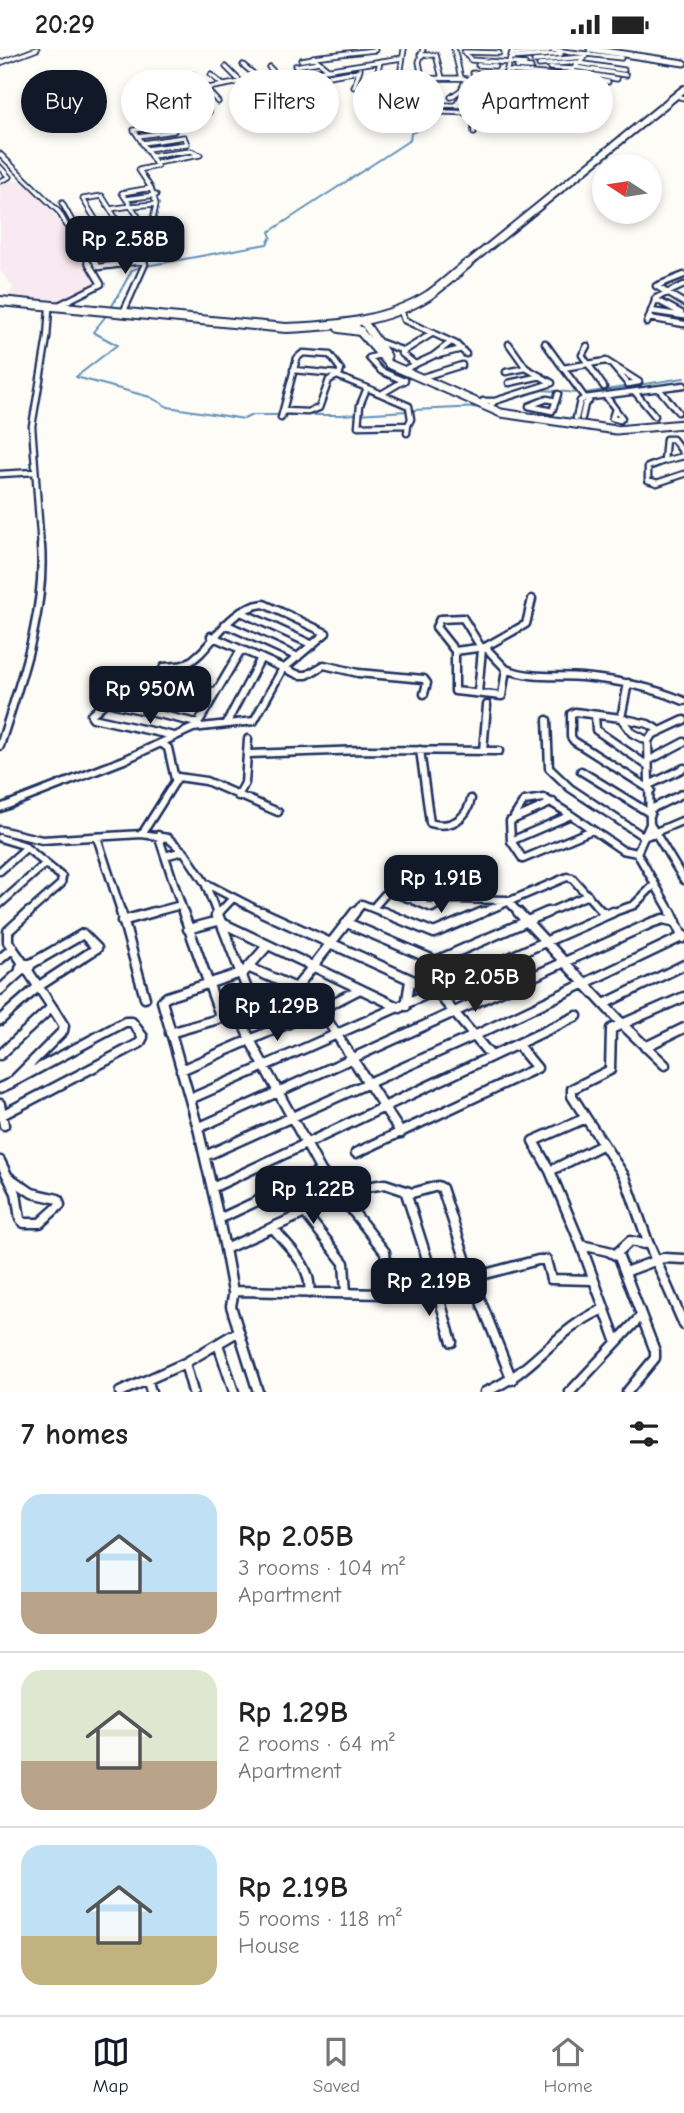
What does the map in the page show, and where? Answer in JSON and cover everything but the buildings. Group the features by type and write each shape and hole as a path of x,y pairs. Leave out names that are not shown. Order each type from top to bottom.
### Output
{"highway":[{"path":"607,154 683,95"},
{"path":"111,313 261,331 362,327 402,314 438,292 592,165"},
{"path":"0,303 270,328 362,327 430,294 592,165"}],"street":[{"path":"0,63 37,49"},
{"path":"401,70 404,49"},
{"path":"421,70 420,56 423,49"},
{"path":"454,49 459,70"},
{"path":"494,49 497,60"},
{"path":"544,49 576,53"},
{"path":"301,60 335,51 375,50 381,61 379,70"},
{"path":"519,70 554,50"},
{"path":"465,51 497,60 471,60 465,51"},
{"path":"572,70 589,52"},
{"path":"517,58 589,52 684,63"},
{"path":"534,61 589,52 621,58"},
{"path":"322,70 436,55 440,70"},
{"path":"581,70 600,56"},
{"path":"529,57 548,70"},
{"path":"602,67 612,57"},
{"path":"313,58 328,69"},
{"path":"510,70 517,58"},
{"path":"517,58 534,70"},
{"path":"349,59 355,65"},
{"path":"479,70 497,60"},
{"path":"479,70 497,60"},
{"path":"295,66 319,62"},
{"path":"544,66 564,63"},
{"path":"544,66 559,68 564,63"},
{"path":"563,70 564,63"},
{"path":"359,70 361,64"},
{"path":"516,70 525,64"},
{"path":"615,69 620,64"},
{"path":"243,65 249,70"},
{"path":"591,65 625,73 613,74"},
{"path":"226,67 229,70"},
{"path":"269,67 272,70"},
{"path":"526,70 531,68"},
{"path":"215,78 223,85"},
{"path":"613,79 617,79"},
{"path":"215,86 229,84"},
{"path":"451,97 458,92"},
{"path":"215,99 218,102"},
{"path":"444,105 456,105 458,101"},
{"path":"137,136 174,131 165,126 134,130 137,136 156,163"},
{"path":"142,143 184,137 187,144 146,149"},
{"path":"151,156 191,151 200,155 156,163"},
{"path":"0,154 60,212 101,284 52,308 33,412 41,597 27,659 0,746"},
{"path":"111,313 126,302 149,247 156,195 139,170 156,167 156,163"},
{"path":"0,167 9,177 0,180"},
{"path":"151,188 124,192 151,237"},
{"path":"126,199 156,195"},
{"path":"134,250 102,196 83,199 117,256 149,247"},
{"path":"62,203 98,267 143,264"},
{"path":"110,209 156,204"},
{"path":"138,217 154,214"},
{"path":"103,231 122,228"},
{"path":"103,231 122,228"},
{"path":"684,275 656,286 684,303"},
{"path":"684,285 664,292 655,299 648,321 684,324"},
{"path":"655,299 684,316"},
{"path":"651,311 684,316"},
{"path":"402,314 404,320 464,351 433,356"},
{"path":"362,327 405,375"},
{"path":"362,327 380,355 405,375 421,378 518,417 615,430 684,421"},
{"path":"415,364 401,354 433,333"},
{"path":"377,341 404,351"},
{"path":"383,393 415,364 433,356 451,342"},
{"path":"545,343 584,399 579,420"},
{"path":"489,404 552,383 526,368 509,344"},
{"path":"587,346 582,355 604,387"},
{"path":"301,354 329,355 340,368 338,375 329,380 319,408 282,415 293,370 301,354"},
{"path":"563,368 606,361 639,382 628,384 612,365"},
{"path":"421,378 462,365"},
{"path":"506,372 526,368"},
{"path":"293,370 338,375 403,402 410,411 407,433"},
{"path":"509,383 541,376"},
{"path":"584,399 683,387"},
{"path":"367,388 357,424 408,425"},
{"path":"659,389 678,412"},
{"path":"635,392 655,416"},
{"path":"557,401 547,400 529,405 541,413 553,410 557,401 558,394"},
{"path":"605,395 615,409"},
{"path":"489,404 579,420 633,425 684,421"},
{"path":"664,461 666,439 673,439 684,455 648,467 648,480 657,483 684,474"},
{"path":"0,474 35,472"},
{"path":"455,651 483,647 527,624 532,599"},
{"path":"141,710 164,667 183,665 225,624 261,603 326,633 282,671 255,720 197,725 105,702 93,711 91,716 174,737"},
{"path":"243,613 313,645"},
{"path":"506,669 503,695 454,690 455,651 436,627 440,619 463,618 483,647 506,669 527,677 568,676 628,683 656,689 684,701"},
{"path":"225,624 298,657"},
{"path":"211,636 261,658 282,671 303,676 324,665 358,673 424,679 428,683 424,694"},
{"path":"478,694 483,647"},
{"path":"0,809 161,743 197,725 241,650"},
{"path":"226,724 261,658"},
{"path":"158,679 215,691"},
{"path":"628,683 621,718 632,733 648,741"},
{"path":"151,695 206,708"},
{"path":"484,751 487,705"},
{"path":"651,787 572,739 572,713 621,718 648,724 660,731"},
{"path":"595,715 596,730 648,764"},
{"path":"547,720 547,764 551,773 644,837"},
{"path":"648,741 660,731 684,720"},
{"path":"238,796 245,783 248,739"},
{"path":"637,853 650,824 648,741"},
{"path":"142,834 175,779 168,748 161,743"},
{"path":"648,764 684,743"},
{"path":"420,750 430,823 442,825 460,820 469,810 471,799"},
{"path":"249,754 499,751"},
{"path":"651,787 684,768"},
{"path":"581,771 651,812"},
{"path":"175,779 184,777 206,781 278,813"},
{"path":"651,812 684,793"},
{"path":"592,830 526,860 511,841 509,827 514,817 553,802 622,850 637,853"},
{"path":"511,841 571,815"},
{"path":"644,837 684,820"},
{"path":"650,824 684,880"},
{"path":"0,830 42,840 142,834 158,835 176,842 205,883 254,1007"},
{"path":"158,835 188,929 221,1018"},
{"path":"97,837 110,871 145,998"},
{"path":"0,838 26,848 61,877 61,884 8,931 8,942 64,1026 63,1031 10,1083"},
{"path":"0,871 26,848"},
{"path":"164,856 183,851"},
{"path":"205,1156 474,1036 683,937 637,853"},
{"path":"0,904 45,864"},
{"path":"170,1033 239,1013 296,988 361,904 434,933 567,877 572,878 605,915"},
{"path":"205,883 436,991 491,1056"},
{"path":"190,1099 266,1068 605,915 634,905 654,885"},
{"path":"373,908 386,891 432,908 446,899 507,900 623,1025 665,1065"},
{"path":"347,923 436,961 588,895"},
{"path":"188,929 217,918 233,898"},
{"path":"122,921 181,905"},
{"path":"217,918 268,945 403,1007"},
{"path":"198,1128 661,919 676,922"},
{"path":"225,939 237,930"},
{"path":"0,990 26,967 83,934 97,948 38,986 0,1020"},
{"path":"258,1392 231,1306 233,1292 205,1156 162,1004 163,998 250,968 268,945"},
{"path":"0,959 13,949"},
{"path":"604,1004 684,965"},
{"path":"250,968 310,996 401,1133"},
{"path":"403,1007 410,981"},
{"path":"181,1070 321,1009 360,989"},
{"path":"684,997 609,1033 610,1070 572,1089 572,1096 625,1177 648,1242 684,1325"},
{"path":"0,1055 52,1007"},
{"path":"233,1292 384,1294 389,1285 383,1248 321,1171 250,1040 239,1013"},
{"path":"212,1188 577,1016"},
{"path":"0,1088 125,1022 132,1023 143,1037 139,1042 3,1120 0,1104"},
{"path":"645,1047 684,1028"},
{"path":"356,1153 537,1068 517,1044"},
{"path":"586,1118 533,1141 550,1171 581,1245 616,1340"},
{"path":"550,1171 602,1145"},
{"path":"0,1161 10,1178 20,1219 24,1223 30,1226 45,1221 60,1205 58,1199 32,1193 10,1178"},
{"path":"219,1219 321,1171"},
{"path":"225,1249 274,1229 339,1196 380,1184 405,1193 435,1186 442,1188 472,1279 512,1380"},
{"path":"405,1193 452,1342"},
{"path":"305,1213 344,1263 346,1293"},
{"path":"274,1229 310,1274 312,1285 309,1293"},
{"path":"616,1254 630,1241 644,1244 648,1242"},
{"path":"581,1245 616,1254 656,1356 627,1392"},
{"path":"436,1287 472,1279 529,1259 541,1258 546,1260 551,1279 592,1280"},
{"path":"625,1272 656,1261 684,1259"},
{"path":"485,1392 512,1380 582,1316 604,1309"},
{"path":"570,1392 641,1316"},
{"path":"120,1392 143,1386 239,1331"},
{"path":"218,1344 234,1392"},
{"path":"185,1363 193,1392"},
{"path":"143,1386 151,1392"}],"shaded area":[{"path":"25,179 71,234 98,285 56,304 7,299 13,287 0,271 0,183"}],"waterway":[{"path":"146,266 267,244 271,237 269,232 410,140 411,133"},
{"path":"111,308 132,270 140,267"},
{"path":"105,317 93,332 117,345 76,377 150,397 168,407 244,419 252,415 340,415 407,411"},
{"path":"585,393 684,378"},
{"path":"519,396 543,390 579,393"},
{"path":"493,405 504,400"},
{"path":"413,410 481,407"}]}
